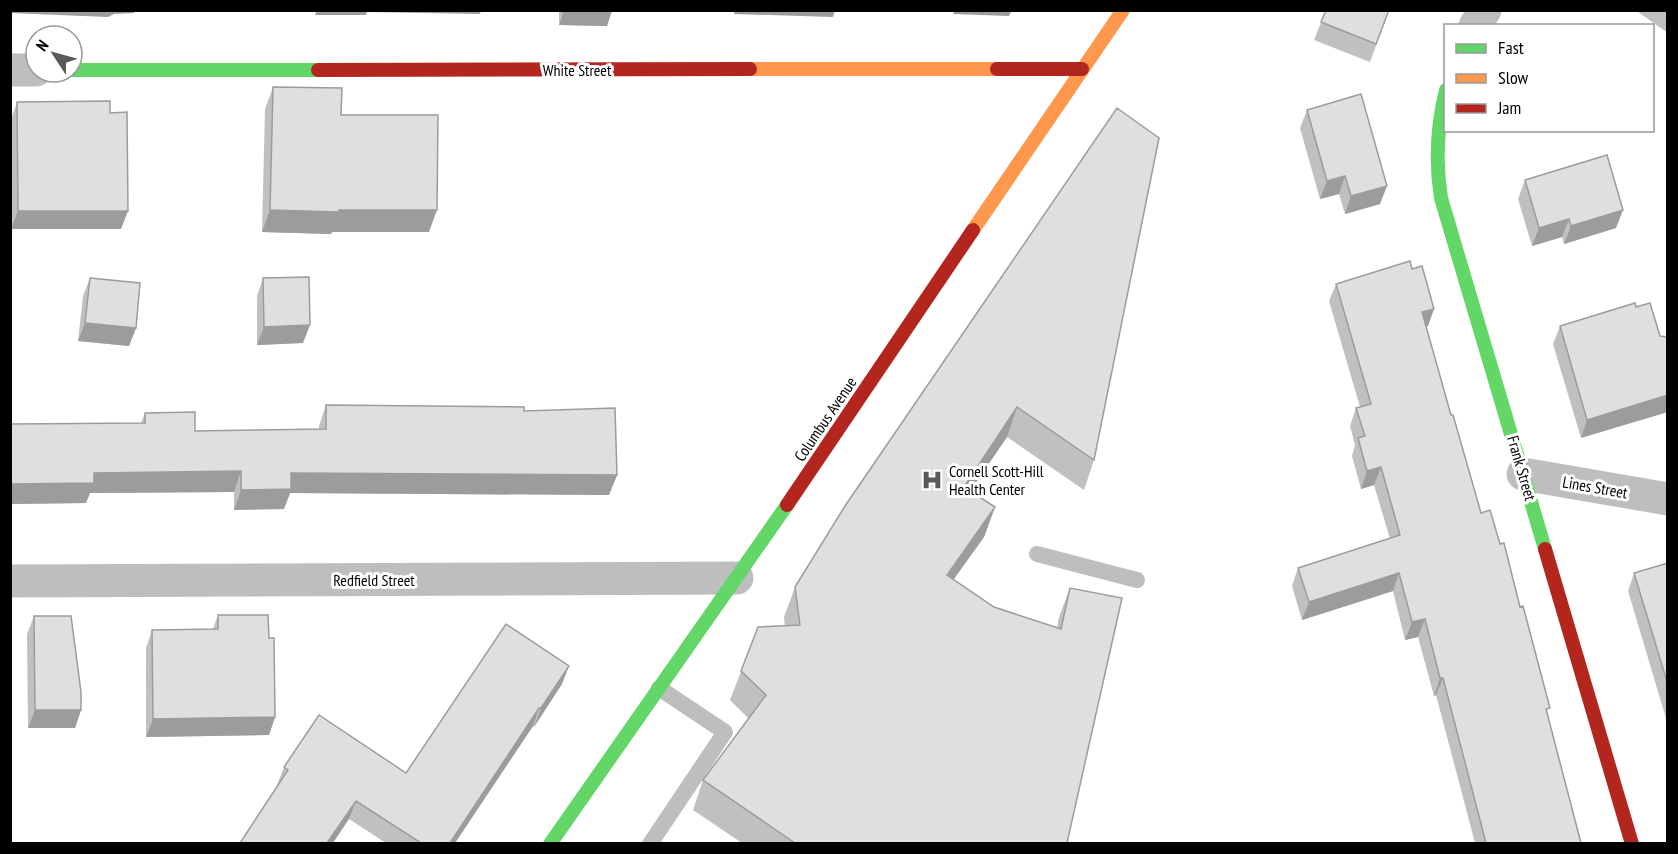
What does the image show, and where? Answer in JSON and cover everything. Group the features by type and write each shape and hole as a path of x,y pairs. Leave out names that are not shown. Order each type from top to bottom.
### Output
{"street":[{"name":"Columbus Avenue","path":"550,843 737,578 1123,10"},
{"path":"1476,24 1485,10"},
{"name":"White Street","path":"84,70 1082,69"},
{"name":"Frank Street","path":"1444,103 1436,154 1437,175 1445,210 1632,843"},
{"name":"Lines Street","path":"1523,474 1668,499"},
{"name":"Redfield Street","path":"10,581 737,578"}],"lane":[{"path":"1038,554 1137,580"},
{"path":"650,843 725,732 659,688"}],"building":[{"path":"1326,10 1389,10 1376,44 1321,22"},
{"path":"273,87 342,88 341,115 438,115 437,210 339,210 339,212 270,210"},
{"path":"1361,94 1387,186 1351,196 1345,176 1327,181 1307,110"},
{"path":"110,101 110,113 127,112 128,211 18,211 17,102"},
{"path":"1117,108 1159,138 1094,460 1017,407 964,487 995,507 947,575 994,607 1061,629 1070,588 1122,598 1067,843 795,843 703,780 766,695 741,671 758,627 800,625 795,587 845,506"},
{"path":"1607,155 1623,210 1571,226 1569,219 1539,228 1525,180"},
{"path":"1410,261 1412,269 1422,266 1434,309 1422,312 1481,513 1490,510 1500,544 1504,543 1520,607 1523,606 1550,708 1546,709 1581,843 1486,843 1443,678 1440,678 1425,619 1412,622 1399,573 1309,602 1298,568 1400,535 1381,467 1367,471 1358,438 1365,436 1356,408 1371,404 1336,284"},
{"path":"309,277 310,325 264,327 263,278"},
{"path":"90,278 140,283 136,328 85,323"},
{"path":"1635,303 1636,307 1650,303 1660,336 1668,337 1668,395 1587,420 1560,326"},
{"path":"326,405 524,407 524,411 615,408 617,475 291,473 291,489 241,490 241,471 94,473 94,483 10,484 10,424 145,423 145,413 195,412 195,431 326,429"},
{"path":"1668,563 1668,685 1634,573"},
{"path":"218,615 268,615 269,638 274,638 275,717 153,719 152,630 218,629"},
{"path":"34,616 71,616 81,692 81,710 35,710"},
{"path":"506,624 569,666 450,843 421,843 356,801 327,843 240,843 288,770 284,767 319,715 406,773"}],"traffic: fast":[{"path":"84,70 318,70"},
{"path":"1444,101 1438,144 1441,198 1545,549"},
{"path":"550,844 787,505"}],"traffic: slow":[{"path":"973,230 1123,10"},
{"path":"750,69 997,69"}],"traffic: jam":[{"path":"318,70 750,69"},
{"path":"997,69 1082,69"},
{"path":"787,505 973,230"},
{"path":"1545,549 1632,844"}],"place":[{"name":"Cornell Scott-Hill Health Center","path":"932,480"}]}
